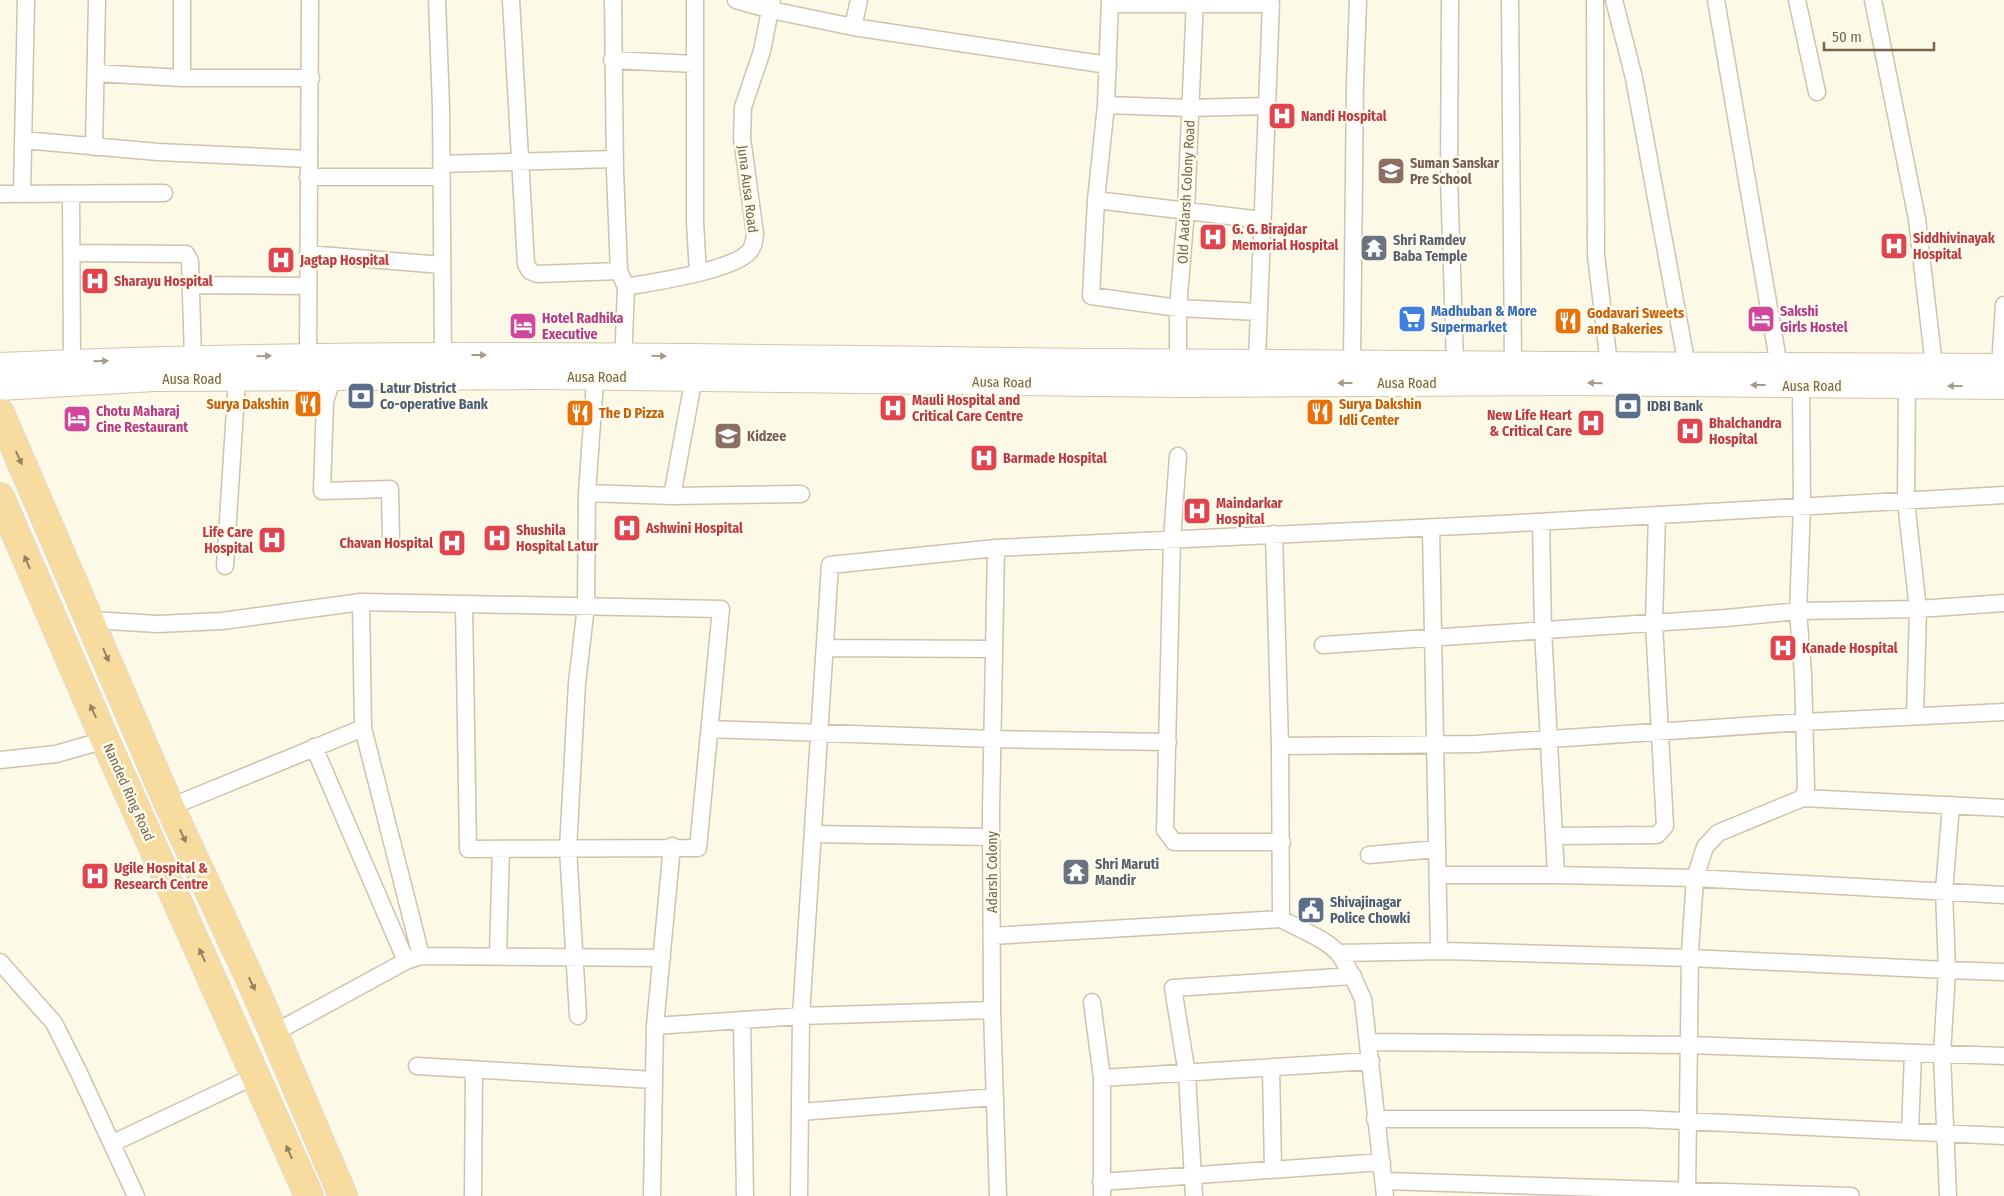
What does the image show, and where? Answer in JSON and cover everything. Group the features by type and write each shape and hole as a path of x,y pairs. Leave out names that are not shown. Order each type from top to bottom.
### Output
{"highway":[{"path":"0,413 91,620 170,807 274,1033 343,1196"},
{"name":"Nanded Ring Road","path":"0,497 105,740 309,1196"}],"main road":[{"path":"0,365 308,355 443,355 596,366 1178,374 1257,361 1687,366 1934,366 2003,373"},
{"name":"Ausa Road","path":"0,388 154,378 333,378 596,366"},
{"name":"Ausa Road","path":"623,366 694,377 1178,374 1801,386 1907,386 2003,373"}],"street":[{"path":"22,194 26,0"},
{"path":"94,147 97,0"},
{"path":"182,0 182,78"},
{"path":"308,355 310,0"},
{"path":"437,0 443,355"},
{"path":"511,0 524,255 530,271 537,274 619,271"},
{"path":"613,0 614,159 619,271 626,287 623,366"},
{"path":"695,0 695,222 698,274"},
{"path":"736,0 772,5 853,27 1108,65"},
{"path":"853,27 859,0"},
{"path":"1352,362 1355,82 1358,0"},
{"path":"1450,0 1449,178 1456,363"},
{"path":"1510,0 1513,364"},
{"path":"1595,0 1596,255 1609,364"},
{"path":"1614,0 1634,78 1687,366"},
{"path":"1716,0 1779,366"},
{"path":"1798,0 1817,92"},
{"path":"1873,0 1917,219 1934,366"},
{"path":"1257,361 1259,312 1262,220 1271,4 1110,2 1106,106 1096,200 1091,296 1178,308 1259,312"},
{"name":"Old Aadarsh Colony Road","path":"1178,374 1178,308 1186,210 1194,2"},
{"name":"Juna Ausa Road","path":"626,287 698,274 737,259 748,253 754,245 755,234 742,138 743,107 762,51 772,5"},
{"path":"612,60 695,64"},
{"path":"96,73 182,78 311,78"},
{"path":"1106,106 1190,108 1267,106"},
{"path":"23,140 158,152 308,160"},
{"path":"308,177 441,170 520,163 614,159"},
{"path":"0,194 164,194"},
{"path":"71,194 72,362"},
{"path":"1096,200 1262,220"},
{"path":"72,253 181,252 189,256 193,358"},
{"path":"308,254 442,265"},
{"path":"191,285 308,286"},
{"path":"2003,373 2004,305"},
{"path":"578,1016 568,849 577,683 586,606 587,493 596,366"},
{"path":"672,496 694,377"},
{"path":"226,566 237,378"},
{"path":"333,378 325,401 322,491 390,489 391,538"},
{"path":"1801,386 1802,507 1798,612 1806,788 1803,798"},
{"path":"1907,386 1906,502 1918,609 1915,716"},
{"path":"1178,456 1172,539 1165,830 1174,842 1282,842"},
{"path":"587,493 672,496 801,494"},
{"path":"800,1196 801,1016 830,566 996,548 1431,528 2004,495"},
{"path":"1554,836 1656,835 1665,826 1658,732 1654,623 1657,515"},
{"path":"1541,522 1543,630 1556,875"},
{"path":"1431,528 1439,951"},
{"path":"1274,534 1282,842 1281,919"},
{"name":"Adarsh Colony","path":"996,548 992,1010 998,1196"},
{"path":"91,620 158,624 213,621 361,602 722,609 698,848 672,846 568,849 468,848 464,604"},
{"path":"361,602 363,728 413,959"},
{"path":"1323,645 1798,612 1918,609 2004,603"},
{"path":"825,648 994,649"},
{"path":"1280,746 1436,745 1549,740 1804,722 2004,712"},
{"path":"170,807 363,728"},
{"path":"710,729 993,739 1168,742"},
{"path":"0,760 56,754 105,740"},
{"path":"314,747 413,959"},
{"path":"1688,1194 1690,958 1695,878 1705,846 1718,833 1803,798 2004,808"},
{"path":"1948,1196 1947,1133 1942,1056 1948,970 1944,891 1950,805"},
{"path":"813,834 992,837"},
{"path":"652,1196 656,1026 672,846"},
{"path":"1369,855 1438,848"},
{"path":"498,956 500,849"},
{"path":"1438,875 1695,878 2004,894"},
{"path":"992,936 1281,919 1323,941 1338,953 1353,976 1363,999 1371,1061 1375,1119 1385,1189 1852,1196"},
{"path":"1338,953 1439,951 1690,958 2004,972"},
{"path":"274,1033 413,959 498,956 662,958"},
{"path":"0,962 54,1023 113,1143 136,1196"},
{"path":"1194,1196 1187,1074 1173,988 1353,976"},
{"path":"1092,1002 1102,1078 1101,1189 1192,1174 1382,1162"},
{"path":"656,1026 801,1016 992,1010"},
{"path":"742,1020 745,1196"},
{"path":"1369,1042 1689,1044 1913,1053 1942,1056 2004,1056"},
{"path":"1910,1132 1913,1053"},
{"path":"1102,1078 1271,1069 1371,1061"},
{"path":"417,1066 654,1080"},
{"path":"1271,1069 1273,1169"},
{"path":"472,1196 474,1070"},
{"path":"113,1143 255,1076"},
{"path":"800,1112 995,1097"},
{"path":"1375,1119 1641,1119 2004,1136"}],"place":[{"name":"Nandi Hospital","path":"1282,116"},
{"name":"Suman Sanskar Pre School","path":"1391,171"},
{"name":"G. G. Birajdar Memorial Hospital","path":"1213,237"},
{"name":"Siddhivinayak Hospital","path":"1894,246"},
{"name":"Shri Ramdev Baba Temple","path":"1374,248"},
{"name":"Jagtap Hospital","path":"281,260"},
{"name":"Sharayu Hospital","path":"95,281"},
{"name":"Madhuban & More Supermarket","path":"1412,319"},
{"name":"Sakshi Girls Hostel","path":"1761,319"},
{"name":"Godavari Sweets and Bakeries","path":"1568,321"},
{"name":"Hotel Radhika Executive","path":"523,326"},
{"name":"Latur District Co-operative Bank","path":"361,396"},
{"name":"Surya Dakshin","path":"308,404"},
{"name":"IDBI Bank","path":"1628,406"},
{"name":"Mauli Hospital and Critical Care Centre","path":"893,408"},
{"name":"Surya Dakshin Idli Center","path":"1320,412"},
{"name":"The D Pizza","path":"580,413"},
{"name":"Chotu Maharaj Cine Restaurant","path":"77,419"},
{"name":"New Life Heart & Critical Care","path":"1591,423"},
{"name":"Bhalchandra Hospital","path":"1690,431"},
{"name":"Kidzee","path":"728,436"},
{"name":"Barmade Hospital","path":"984,458"},
{"name":"Maindarkar Hospital","path":"1197,511"},
{"name":"Ashwini Hospital","path":"627,528"},
{"name":"Shushila Hospital Latur","path":"497,538"},
{"name":"Life Care Hospital","path":"272,540"},
{"name":"Chavan Hospital","path":"452,543"},
{"name":"Kanade Hospital","path":"1783,648"},
{"name":"Shri Maruti Mandir","path":"1076,872"},
{"name":"Ugile Hospital & Research Centre","path":"95,876"},
{"name":"Shivajinagar Police Chowki","path":"1311,910"}]}
